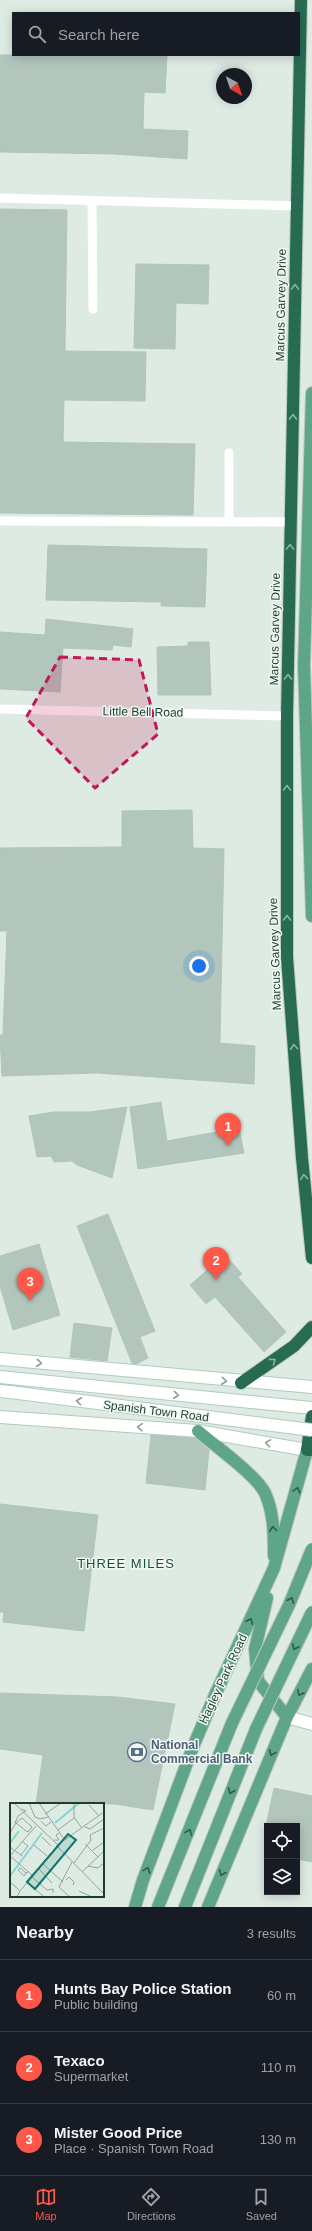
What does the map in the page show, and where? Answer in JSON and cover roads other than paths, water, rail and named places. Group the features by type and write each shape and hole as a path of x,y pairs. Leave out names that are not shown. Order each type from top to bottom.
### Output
{"highway":[{"name":"Marcus Garvey Drive","path":"300,52 301,0"},
{"name":"Marcus Garvey Drive","path":"300,56 287,716 287,957 302,1158 312,1258"},
{"path":"241,1382 294,1346 312,1327"},
{"path":"309,1450 312,1416"}],"main road":[{"path":"312,393 304,666 312,916"},
{"path":"0,1359 312,1388"},
{"name":"Spanish Town Road","path":"6,1378 312,1408"},
{"name":"Spanish Town Road","path":"5,1392 312,1430"},
{"name":"Spanish Town Road","path":"0,1417 198,1431 309,1450"},
{"path":"198,1431 253,1476 264,1492 270,1508 274,1530 274,1568 255,1649 258,1681 288,1717 312,1724"},
{"name":"Hagley Park Road","path":"135,1907 143,1880 193,1747 215,1695 274,1568 309,1450"},
{"path":"158,1907 232,1723 289,1605 312,1549"},
{"path":"185,1907 256,1729 312,1612"},
{"path":"208,1907 288,1717 312,1669"}],"lane":[{"path":"0,198 92,202 297,206"},
{"path":"92,202 92,309"},
{"path":"229,453 229,522"},
{"path":"0,521 291,522"},
{"name":"Little Bell Road","path":"0,709 287,716"}],"place":[{"name":"Hunts Bay Police Station","path":"228,1146"},
{"name":"Texaco","path":"216,1280"},
{"name":"Mister Good Price","path":"30,1301"},
{"name":"National Commercial Bank","path":"137,1752"}],"district":[{"name":"THREE MILES","path":"126,1563"}]}
